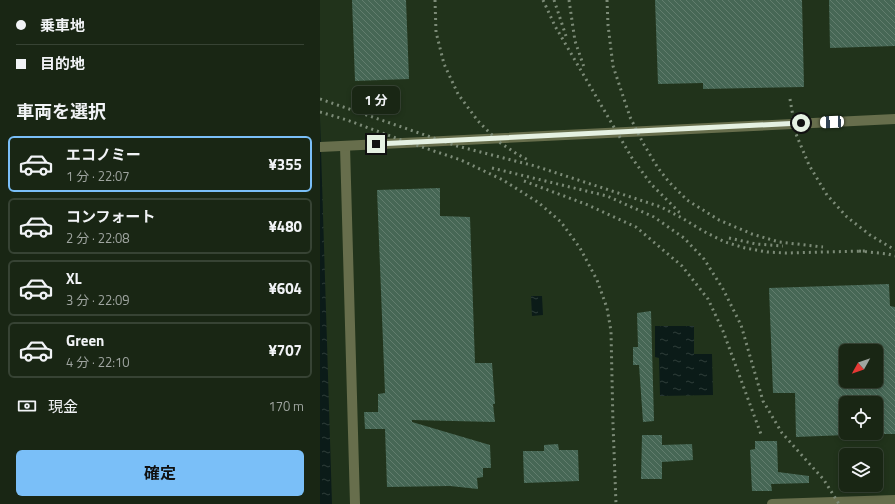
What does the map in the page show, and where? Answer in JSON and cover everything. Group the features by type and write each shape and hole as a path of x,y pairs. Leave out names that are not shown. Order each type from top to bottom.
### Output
{"lane":[{"path":"320,147 895,119"},
{"path":"345,146 355,504"},
{"path":"772,504 895,500"}],"water":[{"path":"320,117 332,504 320,504"},
{"path":"531,296 542,296 543,315 532,316"},
{"path":"655,326 694,326 694,354 712,354 713,395 660,396 659,358 655,357"}],"building":[{"path":"352,0 406,0 409,79 355,81"},
{"path":"655,0 802,0 804,87 703,89 703,83 658,84"},
{"path":"829,0 895,0 895,46 830,48"},
{"path":"440,188 440,216 470,217 475,363 492,363 495,422 412,420 412,422 490,445 491,468 483,468 483,477 477,478 478,489 450,486 387,487 385,429 365,429 364,412 378,412 378,394 385,393 377,190"},
{"path":"889,284 890,306 895,307 895,434 883,434 883,396 839,396 839,435 796,437 795,393 773,393 769,288"},
{"path":"651,311 654,421 643,422 639,365 633,365 633,347 638,347 637,313"},
{"path":"642,435 662,435 662,445 692,444 693,460 662,462 662,479 641,479"},
{"path":"755,441 777,441 778,472 809,476 809,483 771,484 772,491 752,491 750,450 755,449"},
{"path":"558,444 559,450 578,450 579,481 524,483 523,451 544,451 544,445"}],"railway":[{"path":"435,0 436,32 444,64 458,94 478,121 499,142 530,161"},
{"path":"543,0 555,26 632,158 651,184 679,212 683,214"},
{"path":"554,0 566,36"},
{"path":"569,0 575,41 585,70"},
{"path":"607,0 608,25 613,66 630,117 643,143 658,168 669,182 687,200 719,220 752,234 779,242 823,247"},
{"path":"320,99 457,146 535,166 661,207 725,242 745,248 767,252 786,253 865,251"},
{"path":"790,99 796,134 809,165 827,195 847,217 870,235 895,250"},
{"path":"320,112 461,160 503,180 539,203 561,222 580,248 597,280 607,308 611,331 616,504"},
{"path":"492,168 607,196 654,217 684,238 704,259 723,289 741,325 763,401 782,433 824,480 839,504"},
{"path":"524,181 588,205 636,227 682,266 708,299 723,331 762,437"},
{"path":"729,238 756,244 783,246"},
{"path":"859,251 895,256"}],"route":[{"path":"376,144 801,123"}]}
